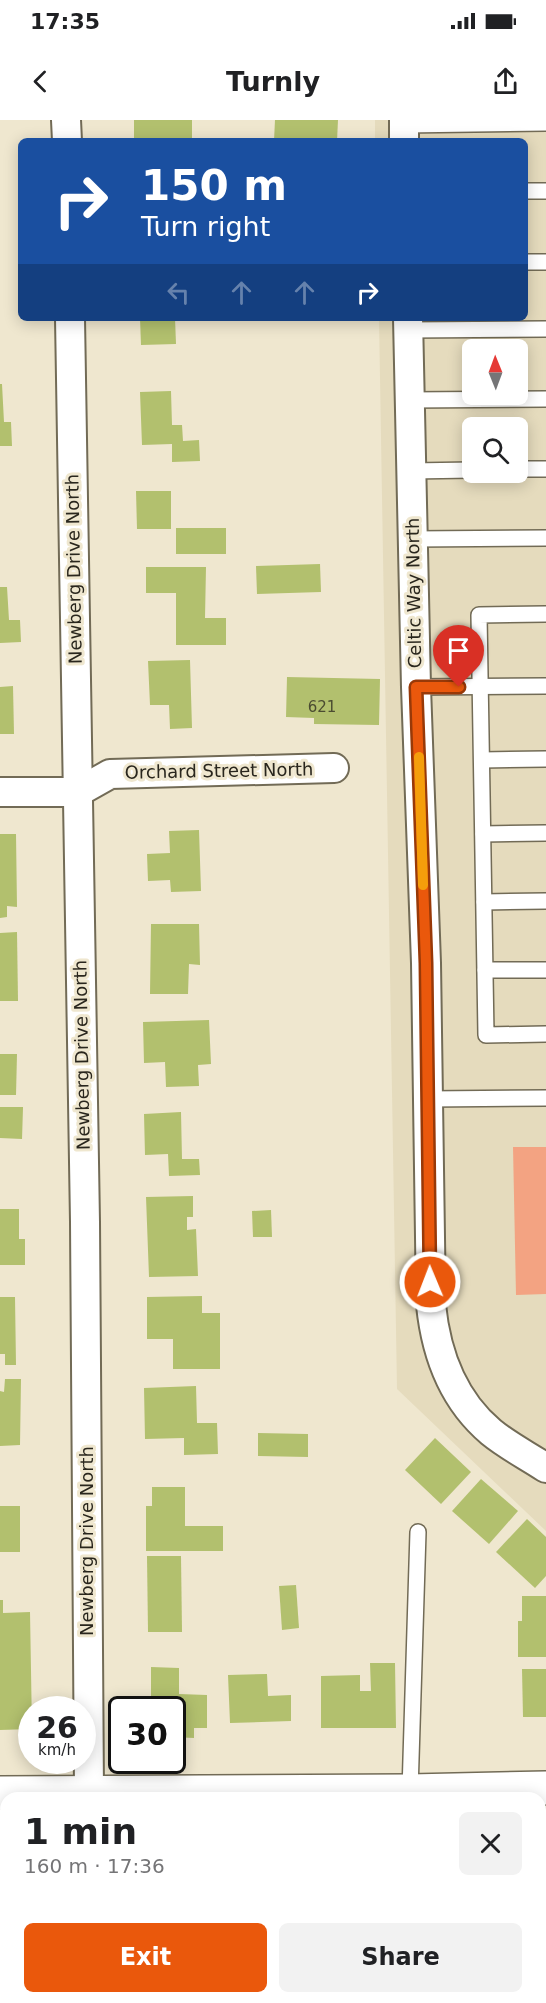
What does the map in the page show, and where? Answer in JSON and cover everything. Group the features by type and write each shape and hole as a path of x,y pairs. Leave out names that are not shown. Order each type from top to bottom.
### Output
{"street":[{"path":"66,120 67,138"},
{"name":"Newberg Drive North","path":"70,321 85,1234 89,1792"},
{"name":"Celtic Way North","path":"408,324 416,687 426,963 431,1305 434,1331 450,1383 467,1409 491,1432 546,1467"},
{"name":"Orchard Street North","path":"0,792 78,792 110,774 334,768"},
{"path":"399,1792 546,1788"},
{"path":"0,1792 89,1792"}],"lane":[{"path":"404,129 546,123"},
{"path":"528,191 546,191"},
{"path":"528,262 546,262"},
{"path":"408,324 546,329"},
{"path":"410,400 546,399"},
{"path":"528,469 546,469"},
{"path":"411,471 462,470"},
{"path":"413,539 546,538"},
{"path":"546,614 479,615 486,1035 546,1034"},
{"path":"416,687 546,686"},
{"path":"482,760 546,759"},
{"path":"483,834 546,833"},
{"path":"484,902 546,902"},
{"path":"485,970 546,970"},
{"path":"428,1099 546,1098"},
{"path":"410,1791 418,1532"}],"shaded area":[{"path":"375,120 546,120 546,1531 397,1389 379,321 528,321 528,138 375,138"},
{"path":"513,1147 546,1147 546,1294 516,1295"}],"building":[{"path":"134,120 192,120 192,138 134,138"},
{"path":"275,120 338,120 337,138 274,138"},
{"path":"140,321 175,321 176,344 141,345"},
{"path":"0,384 2,384 4,422 11,422 12,446 0,446"},
{"path":"171,391 172,425 182,425 183,441 199,440 200,461 172,462 172,444 142,445 140,392"},
{"path":"136,491 171,491 171,529 137,529"},
{"path":"176,528 226,528 226,554 176,554"},
{"path":"320,564 321,592 257,594 256,566"},
{"path":"146,567 206,567 205,618 226,618 226,645 176,645 176,593 146,593"},
{"path":"0,587 7,587 9,620 20,620 21,642 0,643"},
{"path":"190,660 192,728 170,729 169,705 150,705 148,661"},
{"path":"287,677 380,679 379,725 314,724 314,718 286,717"},
{"path":"13,686 14,734 0,734 0,687"},
{"path":"199,830 201,891 171,892 170,880 148,881 147,854 170,853 169,831"},
{"path":"0,834 16,834 17,907 7,906 7,917 0,918"},
{"path":"151,924 199,924 200,965 189,964 188,994 150,994"},
{"path":"17,932 18,1001 0,1001 0,933"},
{"path":"209,1020 211,1064 198,1065 199,1086 166,1087 165,1062 144,1063 143,1022"},
{"path":"0,1054 17,1054 16,1095 0,1095"},
{"path":"0,1107 23,1107 22,1139 0,1138"},
{"path":"181,1112 182,1159 199,1159 200,1175 169,1176 168,1154 145,1155 144,1114"},
{"path":"193,1196 193,1217 187,1217 187,1230 196,1229 198,1276 149,1277 146,1197"},
{"path":"0,1209 19,1209 19,1239 25,1239 25,1265 0,1265"},
{"path":"271,1210 272,1237 253,1237 252,1211"},
{"path":"202,1296 202,1313 220,1313 220,1369 173,1369 173,1339 147,1339 147,1297"},
{"path":"0,1297 15,1297 16,1365 5,1365 5,1354 0,1354"},
{"path":"5,1379 21,1379 20,1445 0,1446 0,1391 4,1392"},
{"path":"196,1386 197,1423 217,1423 218,1454 184,1455 184,1438 145,1439 144,1388"},
{"path":"258,1433 308,1434 308,1457 258,1456"},
{"path":"435,1438 471,1472 441,1504 405,1470"},
{"path":"481,1479 518,1511 489,1544 452,1511"},
{"path":"152,1487 185,1487 185,1526 223,1526 223,1551 146,1551 146,1506 152,1506"},
{"path":"0,1506 20,1506 20,1552 0,1552"},
{"path":"527,1519 546,1537 546,1576 535,1588 496,1552"},
{"path":"147,1556 181,1556 182,1632 148,1632"},
{"path":"296,1585 299,1628 282,1630 279,1586"},
{"path":"522,1596 546,1596 546,1657 518,1657 518,1621 522,1621"},
{"path":"0,1600 3,1600 3,1613 30,1612 31,1696 18,1696 18,1729 0,1730"},
{"path":"370,1663 395,1663 396,1728 321,1728 321,1676 360,1675 360,1691 371,1691"},
{"path":"151,1667 179,1668 179,1694 207,1695 207,1728 194,1728 194,1738 186,1738 186,1696 151,1696"},
{"path":"522,1669 546,1669 546,1717 523,1717"},
{"path":"267,1674 268,1696 291,1695 291,1721 230,1723 228,1675"}],"slow traffic":[{"path":"419,757 423,885"}],"route":[{"path":"430,1282 426,963 416,687 459,687"}]}
